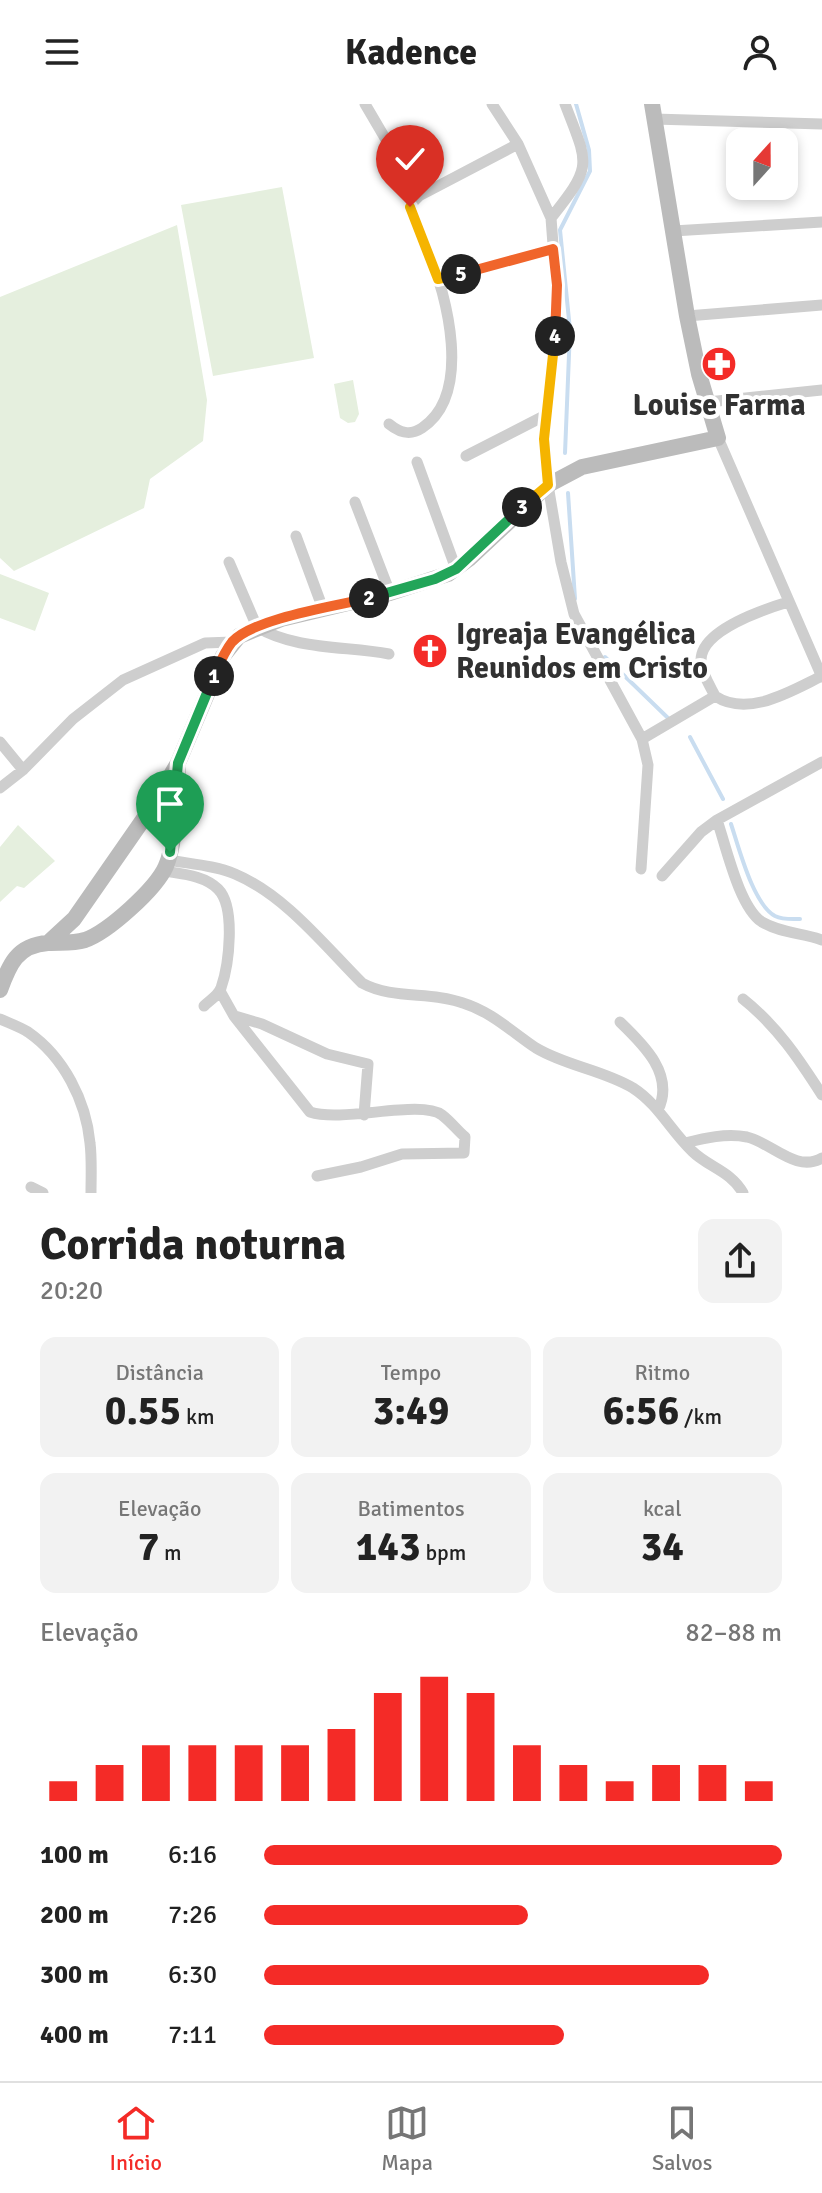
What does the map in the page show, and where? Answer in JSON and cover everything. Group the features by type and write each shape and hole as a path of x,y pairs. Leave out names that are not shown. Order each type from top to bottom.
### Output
{"street":[{"path":"365,104 419,196"},
{"path":"492,104 518,144 551,218 558,311 544,439 548,485 561,562 574,614 642,739 648,765 641,869"},
{"path":"551,218 576,186 582,173 580,144 565,104"},
{"path":"788,602 735,624 709,641 701,661 715,696 722,701 741,704 761,702 822,677 718,438 699,374 687,316 653,111 822,124"},
{"path":"389,424 403,433 417,431 430,421 446,398 451,376 451,346 438,279 410,211 412,203 419,196 518,144"},
{"path":"673,231 822,222"},
{"path":"438,279 553,249"},
{"path":"687,316 822,305"},
{"path":"708,402 822,390"},
{"path":"466,456 546,415"},
{"path":"68,935 178,763 217,669 233,642 257,627 390,593 456,569 548,485 595,462 718,438"},
{"path":"417,462 456,569"},
{"path":"355,502 390,593"},
{"path":"296,536 323,609"},
{"path":"229,562 257,627 285,639 389,654"},
{"path":"0,788 23,770 73,719 123,680 205,643 233,642"},
{"path":"642,739 715,696"},
{"path":"0,742 23,770"},
{"path":"662,876 701,832 717,820 822,762"},
{"path":"0,990 13,958 30,948 68,935 86,940 106,928 143,897 166,866 178,763"},
{"path":"154,804 169,808 173,815"},
{"path":"717,820 753,913 760,921 772,926 822,940"},
{"path":"166,866 208,882 224,898 229,928 220,991 234,1016 304,1107 316,1114 364,1115 423,1109 436,1112 465,1137 464,1153 402,1154 317,1176"},
{"path":"166,866 218,868 257,886 282,904 362,983 374,990 442,997 475,1007 550,1055 625,1083 658,1110 699,1156 728,1174 743,1193"},
{"path":"204,1006 220,991"},
{"path":"743,999 764,1016 791,1046 801,1067 822,1095"},
{"path":"234,1016 262,1024 327,1054 368,1064 364,1115"},
{"path":"0,1019 28,1032 68,1074 90,1142 91,1193"},
{"path":"620,1022 644,1046 659,1071 664,1093 658,1110"},
{"path":"685,1143 725,1135 746,1137 802,1162 822,1158"},
{"path":"31,1187 43,1193"}],"green space":[{"path":"282,187 314,358 213,376 181,205"},
{"path":"177,225 207,400 203,441 150,479 144,508 14,571 0,558 0,297"},
{"path":"353,380 359,414 355,422 348,423 340,418 334,384"},
{"path":"0,574 49,593 35,631 0,618"},
{"path":"18,825 55,861 24,888 17,886 0,902 0,847"}],"waterway":[{"path":"565,453 570,330 560,230 590,171 589,150 576,104"},
{"path":"568,493 575,599"},
{"path":"605,657 668,718"},
{"path":"690,737 723,799"},
{"path":"731,824 748,874 767,910 784,919 800,919"}],"place":[{"name":"Louise Farma","path":"719,364"},
{"name":"Igreaja Evangélica Reunidos em Cristo","path":"430,651"}],"route":[{"path":"170,852 178,763 223,656 239,636 281,619 390,593 448,574 470,558 548,485 544,439 558,311 553,249 438,279 410,207"}]}
